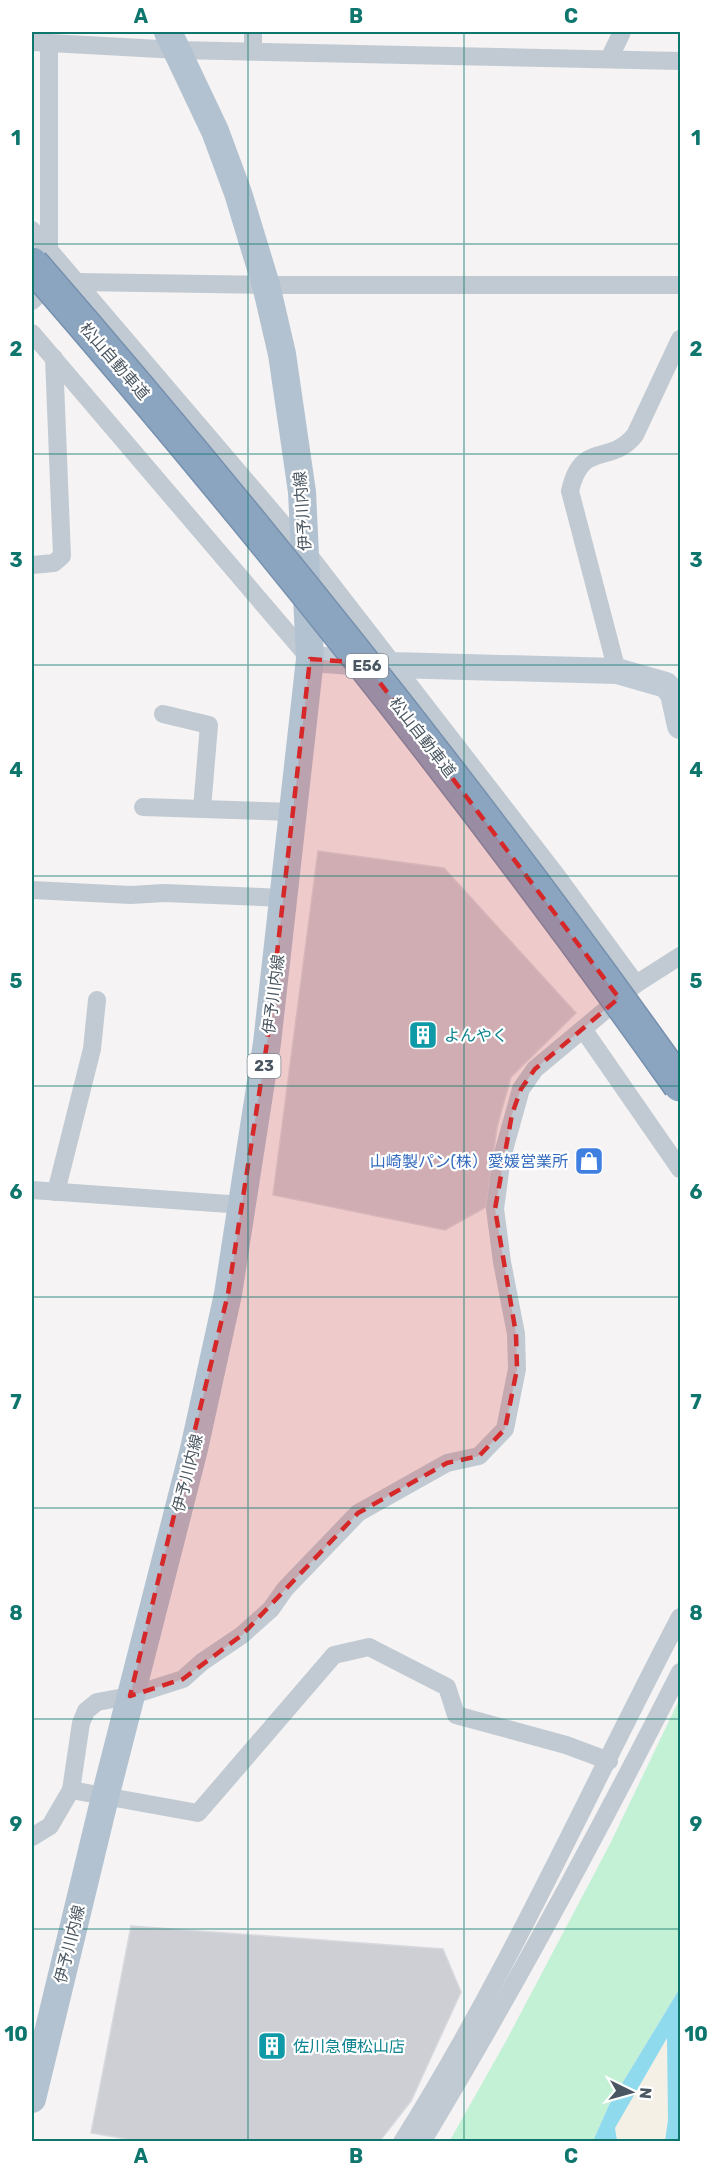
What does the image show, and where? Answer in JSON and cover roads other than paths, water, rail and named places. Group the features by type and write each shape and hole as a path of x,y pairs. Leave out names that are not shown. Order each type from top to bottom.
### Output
{"highway":[{"name":"松山自動車道","path":"40,258 401,708 598,969 681,1085"}],"main road":[{"name":"伊予川内線","path":"32,2099 130,1696 194,1449 228,1294 258,1109 285,898 310,659 305,550 293,420 282,354 266,285 238,192 216,131 173,40"}],"street":[{"path":"253,32 253,51"},
{"path":"609,59 622,32"},
{"path":"40,258 40,43 173,40 253,51 681,61"},
{"path":"32,230 40,258 70,275 305,550 557,876 636,984"},
{"path":"32,301 70,275 266,285 681,285"},
{"path":"32,333 310,659 393,665 617,670 666,685 673,694 681,726"},
{"path":"617,670 570,491 579,465 591,456 626,446 635,435 681,339"},
{"path":"32,565 54,563 62,556 54,358"},
{"path":"163,714 209,725 202,809"},
{"path":"143,807 294,812"},
{"path":"32,890 131,896 164,892 285,898"},
{"path":"32,1837 50,1826 71,1790 81,1723 86,1711 97,1702 130,1696 183,1679 202,1662 242,1635 271,1609 285,1589 358,1513 447,1463 479,1456 505,1429 517,1369 516,1334 502,1263 495,1209 502,1156 521,1089 535,1069 636,984 681,957"},
{"path":"56,1192 92,1049 97,1000"},
{"path":"583,1029 680,1166"},
{"path":"32,1190 243,1205"},
{"path":"402,2142 435,2090 534,1908 681,1617"},
{"path":"71,1790 198,1813 334,1655 369,1647 447,1687 456,1715 566,1745 609,1761"},
{"path":"423,2142 497,2017 613,1804 681,1672"}],"water":[{"path":"680,1988 680,2141 665,2141 668,2120 667,2038 615,2128 617,2141 593,2141 609,2105"}],"place":[{"name":"よんやく","path":"423,1035"},
{"name":"山崎製パン(株）愛媛営業所","path":"589,1161"},
{"name":"佐川急便松山店","path":"272,2046"}]}
